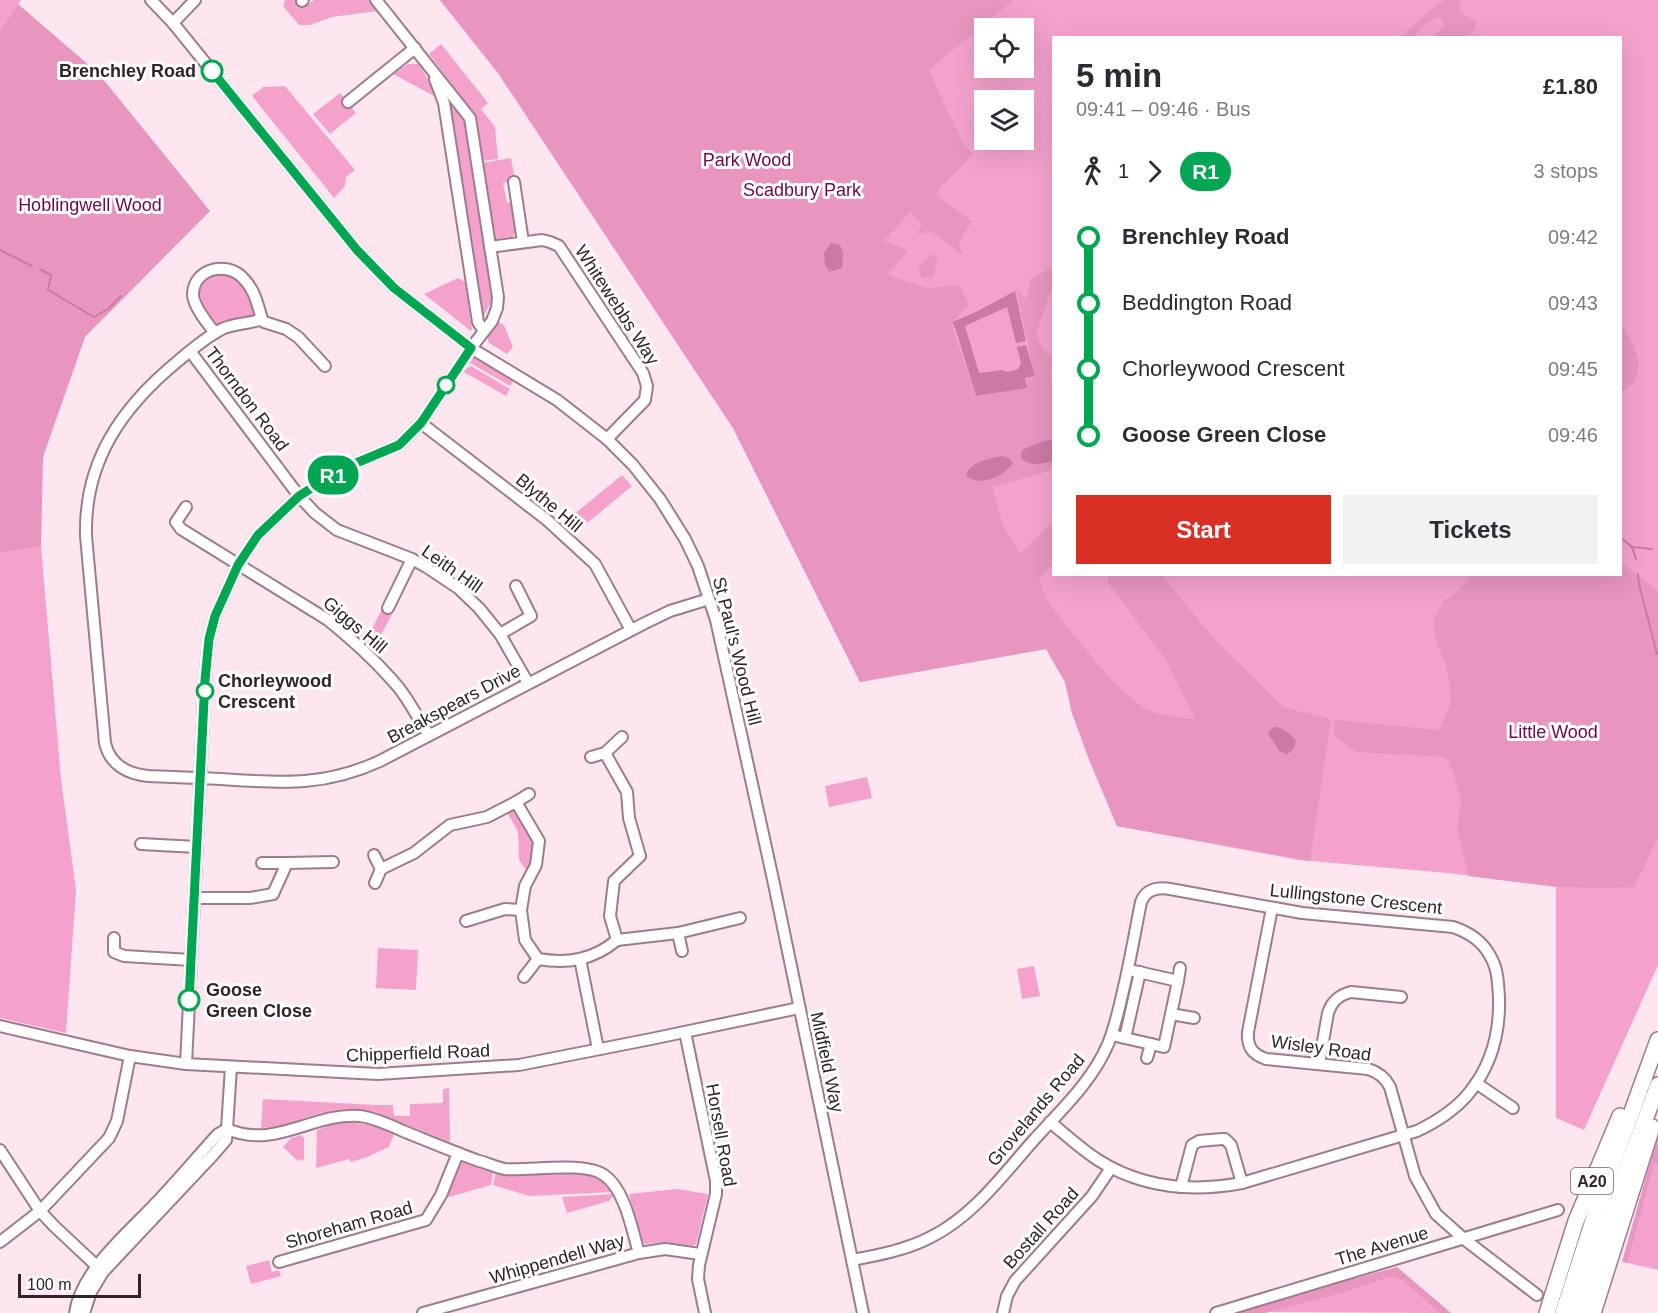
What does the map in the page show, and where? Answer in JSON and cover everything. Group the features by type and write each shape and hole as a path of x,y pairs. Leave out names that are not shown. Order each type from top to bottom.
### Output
{"highway":[{"name":"A20","path":"1547,1313 1576,1221 1629,1098 1658,1040"},
{"name":"A20","path":"1563,1313 1600,1198 1652,1054"},
{"name":"A20","path":"1578,1313 1614,1203 1658,1085"},
{"name":"A20","path":"1593,1313 1658,1108"}],"street":[{"name":"St Paul's Wood Hill","path":"151,0 173,22 357,250 394,288 471,348 584,419 617,447 644,479 672,517 698,567 710,599 759,818"},
{"path":"173,22 195,0"},
{"path":"186,1064 205,680 209,639 215,616 238,565 258,535 299,496 342,469 399,445 421,423 495,315 498,303 470,118 376,0"},
{"path":"348,102 415,48"},
{"path":"431,68 444,102 478,322 484,331"},
{"path":"514,182 523,242"},
{"name":"Whitewebbs Way","path":"490,247 523,242 554,243 562,250 645,377 647,391 645,400 608,439"},
{"path":"215,333 198,310 193,294 199,277 219,268 228,268 242,277 257,299 262,319 298,337 325,366"},
{"path":"200,778 135,775 120,767 107,750 86,528 91,486 110,436 123,416 156,379 215,333 232,325 262,319"},
{"name":"Thorndon Road","path":"190,351 299,496"},
{"name":"Blythe Hill","path":"421,423 547,520 595,564 631,630"},
{"name":"Leith Hill","path":"299,496 315,513 337,530 412,560 458,588 479,608 500,634 528,683"},
{"name":"Giggs Hill","path":"186,507 176,522 181,529 328,620 363,649 400,690 429,735"},
{"path":"388,608 412,560"},
{"path":"500,634 531,616 516,586"},
{"name":"Breakspears Drive","path":"200,778 293,783 325,779 369,766 631,630 665,614 710,599"},
{"path":"591,757 605,753 622,737"},
{"path":"605,753 627,792 629,818 640,856 614,881 610,916 617,940"},
{"path":"375,883 381,869 414,853 450,825 486,817 529,794"},
{"path":"516,802 539,841 536,865 525,886 521,910 525,940 538,958 556,962 580,959 605,951 617,940 678,933 741,918"},
{"name":"Midfield Way","path":"759,818 863,1313"},
{"path":"149,848 197,847"},
{"path":"374,855 381,869"},
{"path":"262,863 333,862"},
{"path":"194,898 250,898 273,894 287,863"},
{"name":"Lullingstone Crescent","path":"1050,1122 1087,1152 1111,1167 1150,1182 1181,1187 1209,1188 1242,1183 1403,1136 1428,1126 1462,1100 1488,1063 1498,1028 1497,972 1489,953 1478,940 1462,930 1445,925 1302,913 1162,888 1148,892 1143,897"},
{"name":"Grovelands Road","path":"852,1260 906,1248 946,1229 973,1208 1087,1080 1112,1035 1143,897"},
{"name":"Wisley Road","path":"1272,908 1248,1032 1251,1050 1257,1056 1266,1059 1368,1069 1381,1075 1390,1087 1415,1176 1436,1214 1464,1239 1537,1295"},
{"path":"466,921 505,909 521,910"},
{"path":"678,933 682,951"},
{"path":"114,938 114,952 123,956 191,960"},
{"path":"524,976 538,958"},
{"path":"580,959 598,1049"},
{"path":"1112,1035 1164,1047 1180,968"},
{"path":"1128,969 1178,981"},
{"path":"1125,1038 1140,972"},
{"path":"1319,1064 1328,1013 1330,1005 1335,1000 1351,993 1401,997"},
{"name":"Chipperfield Road","path":"0,1026 130,1056 186,1064 378,1074 519,1065 799,1008"},
{"path":"1171,1014 1194,1018"},
{"name":"Horsell Road","path":"685,1032 716,1181 716,1194 700,1254 698,1279 705,1313"},
{"path":"1147,1058 1151,1044"},
{"path":"0,1242 40,1211 112,1133 130,1056"},
{"path":"227,1129 231,1067"},
{"path":"1476,1083 1513,1108"},
{"path":"227,1129 238,1134 269,1136 326,1119 361,1116 504,1169 585,1168 603,1173 613,1182 619,1193 639,1253"},
{"path":"75,1313 82,1288 218,1134 227,1129"},
{"path":"1181,1187 1192,1145 1199,1141 1222,1139 1231,1144 1242,1183"},
{"path":"0,1150 40,1211 100,1269"},
{"name":"Shoreham Road","path":"279,1262 426,1220 441,1195 458,1153"},
{"name":"Bostall Road","path":"1003,1313 1007,1296 1015,1281 1092,1196 1111,1167"},
{"name":"The Avenue","path":"1216,1313 1558,1210"},
{"name":"Whippendell Way","path":"423,1313 639,1253 665,1249 700,1254"},
{"path":"84,1313 100,1269"}],"green space":[{"path":"0,0 21,0 0,31"},
{"path":"285,0 298,0 304,8 314,0 369,0 377,11 332,17 310,25 299,25 283,6"},
{"name":"Scadbury Park","path":"440,0 1658,0 1658,965 1584,1130 1556,1118 1556,887 1448,873 1299,860 1117,826 1072,713 1065,682 1046,649 860,682 733,428 498,73"},
{"name":"Park Wood","path":"440,0 1014,0 992,18 974,18 974,33 929,70 963,144 973,154 936,195 972,221 958,244 963,255 931,232 917,234 922,224 910,212 884,241 908,250 888,275 927,288 960,285 969,305 951,323 976,397 1027,388 1026,379 1035,377 1016,287 1026,299 1031,279 1050,268 1052,271 1052,291 1036,334 1042,348 1052,357 1050,374 1052,377 1052,470 992,487 1003,525 1020,554 1052,523 1052,564 1039,579 1047,600 1111,680 1142,707 1158,714 1195,719 1167,661 1108,583 1108,576 1163,576 1215,640 1283,707 1331,719 1310,861 1117,826 1072,713 1065,682 1046,649 860,682 733,428 498,73"},
{"path":"1444,0 1462,0 1459,3 1460,12 1478,22 1468,36 1434,36 1445,25 1439,17 1427,23 1414,36 1402,36"},
{"name":"Hoblingwell Wood","path":"18,4 98,73 210,211 85,337 43,457 41,547 0,553 0,31"},
{"path":"441,44 488,103 481,109 495,127 498,159 482,161 474,114 429,54"},
{"path":"408,64 419,64 433,88 434,96 393,74"},
{"path":"285,86 355,170 346,177 345,186 334,198 252,96 263,87"},
{"path":"443,88 466,119 492,301 481,320"},
{"path":"340,93 356,113 330,134 313,114"},
{"path":"511,158 515,181 503,183 507,203 514,202 518,230 512,237 496,239 482,163"},
{"path":"933,254 938,258 933,277 922,278 918,268"},
{"path":"220,271 241,281 246,287 254,301 255,316 211,325 196,295 203,278"},
{"path":"458,278 465,282 471,331 424,294"},
{"path":"497,321 504,325 513,347 507,354 489,343 487,337"},
{"path":"1622,326 1636,353 1639,369 1637,377 1622,391"},
{"path":"474,356 514,380 510,386 470,363"},
{"path":"471,366 510,389 506,396 464,372"},
{"path":"622,475 632,486 575,533 566,521"},
{"path":"41,547 61,779 76,890 66,1033 0,1018 0,553"},
{"name":"Little Wood","path":"1622,564 1658,591 1658,837 1634,887 1572,887 1469,876 1457,829 1461,801 1453,771 1445,757 1356,752 1334,735 1335,720 1439,730 1451,703 1449,679 1436,640 1433,620 1445,600 1460,589 1470,576 1622,576"},
{"path":"382,609 392,614 382,633 368,644 360,636 373,627"},
{"path":"867,777 872,798 829,807 825,786"},
{"path":"514,810 518,812 535,842 534,863 529,874 519,860 518,832 507,812"},
{"path":"378,948 418,950 416,990 376,988"},
{"path":"1034,966 1040,996 1022,999 1017,969"},
{"path":"449,1088 450,1142 375,1112 360,1110 331,1111 282,1125 261,1128 263,1099 393,1105 394,1116 410,1116 410,1104 443,1103 443,1089"},
{"path":"350,1122 375,1126 394,1134 389,1147 351,1162 349,1159 316,1168 317,1130 337,1123"},
{"path":"1658,1134 1658,1164 1654,1165 1628,1263 1622,1262"},
{"path":"301,1135 304,1138 304,1161 302,1159 298,1161 283,1147 291,1138"},
{"path":"461,1161 493,1172 491,1185 447,1196"},
{"path":"1658,1164 1658,1270 1628,1263 1654,1165"},
{"path":"496,1172 518,1175 587,1174 605,1183 613,1192 529,1196 493,1185"},
{"path":"677,1189 708,1194 696,1244 692,1246 666,1242 646,1244 643,1242 629,1194"},
{"path":"615,1194 609,1201 567,1213 562,1197"},
{"path":"269,1260 272,1272 279,1270 281,1276 251,1284 246,1266"},
{"path":"1397,1267 1451,1313 1439,1313 1403,1281 1392,1277 1339,1294 1265,1313 1228,1313"},
{"path":"1392,1277 1403,1281 1439,1313 1268,1312 1339,1294"}],"shaded area":[{"path":"831,243 840,245 843,253 842,268 830,272 825,265 824,253"},
{"path":"1015,291 1026,341 1016,343 1007,307 965,326 979,373 1002,370 1008,372 1018,369 1021,363 1017,347 1026,345 1035,376 1025,378 1027,388 976,396 952,322"},
{"path":"1052,440 1052,461 1032,464 1021,458 1022,450"},
{"path":"1002,456 1009,458 1013,463 998,476 978,481 966,476 975,464"},
{"path":"1275,727 1283,729 1295,739 1294,748 1287,754 1279,751 1269,736 1268,731"}],"waterway":[{"path":"0,250 32,266"},
{"path":"41,270 51,275 48,290 94,317 108,309 121,296"},
{"path":"1622,539 1632,547 1636,559"},
{"path":"1632,547 1652,549"},
{"path":"1638,574 1657,654"}],"bus line":[{"name":"R1","path":"189,1000 205,680 209,639 215,616 238,565 258,535 299,496 342,469 399,445 421,423 471,348 394,288 357,250 212,71"}],"place":[{"name":"Brenchley Road","path":"212,71"},
{"name":"Chorleywood Crescent","path":"205,691"},
{"name":"Goose Green Close","path":"189,1000"}]}
